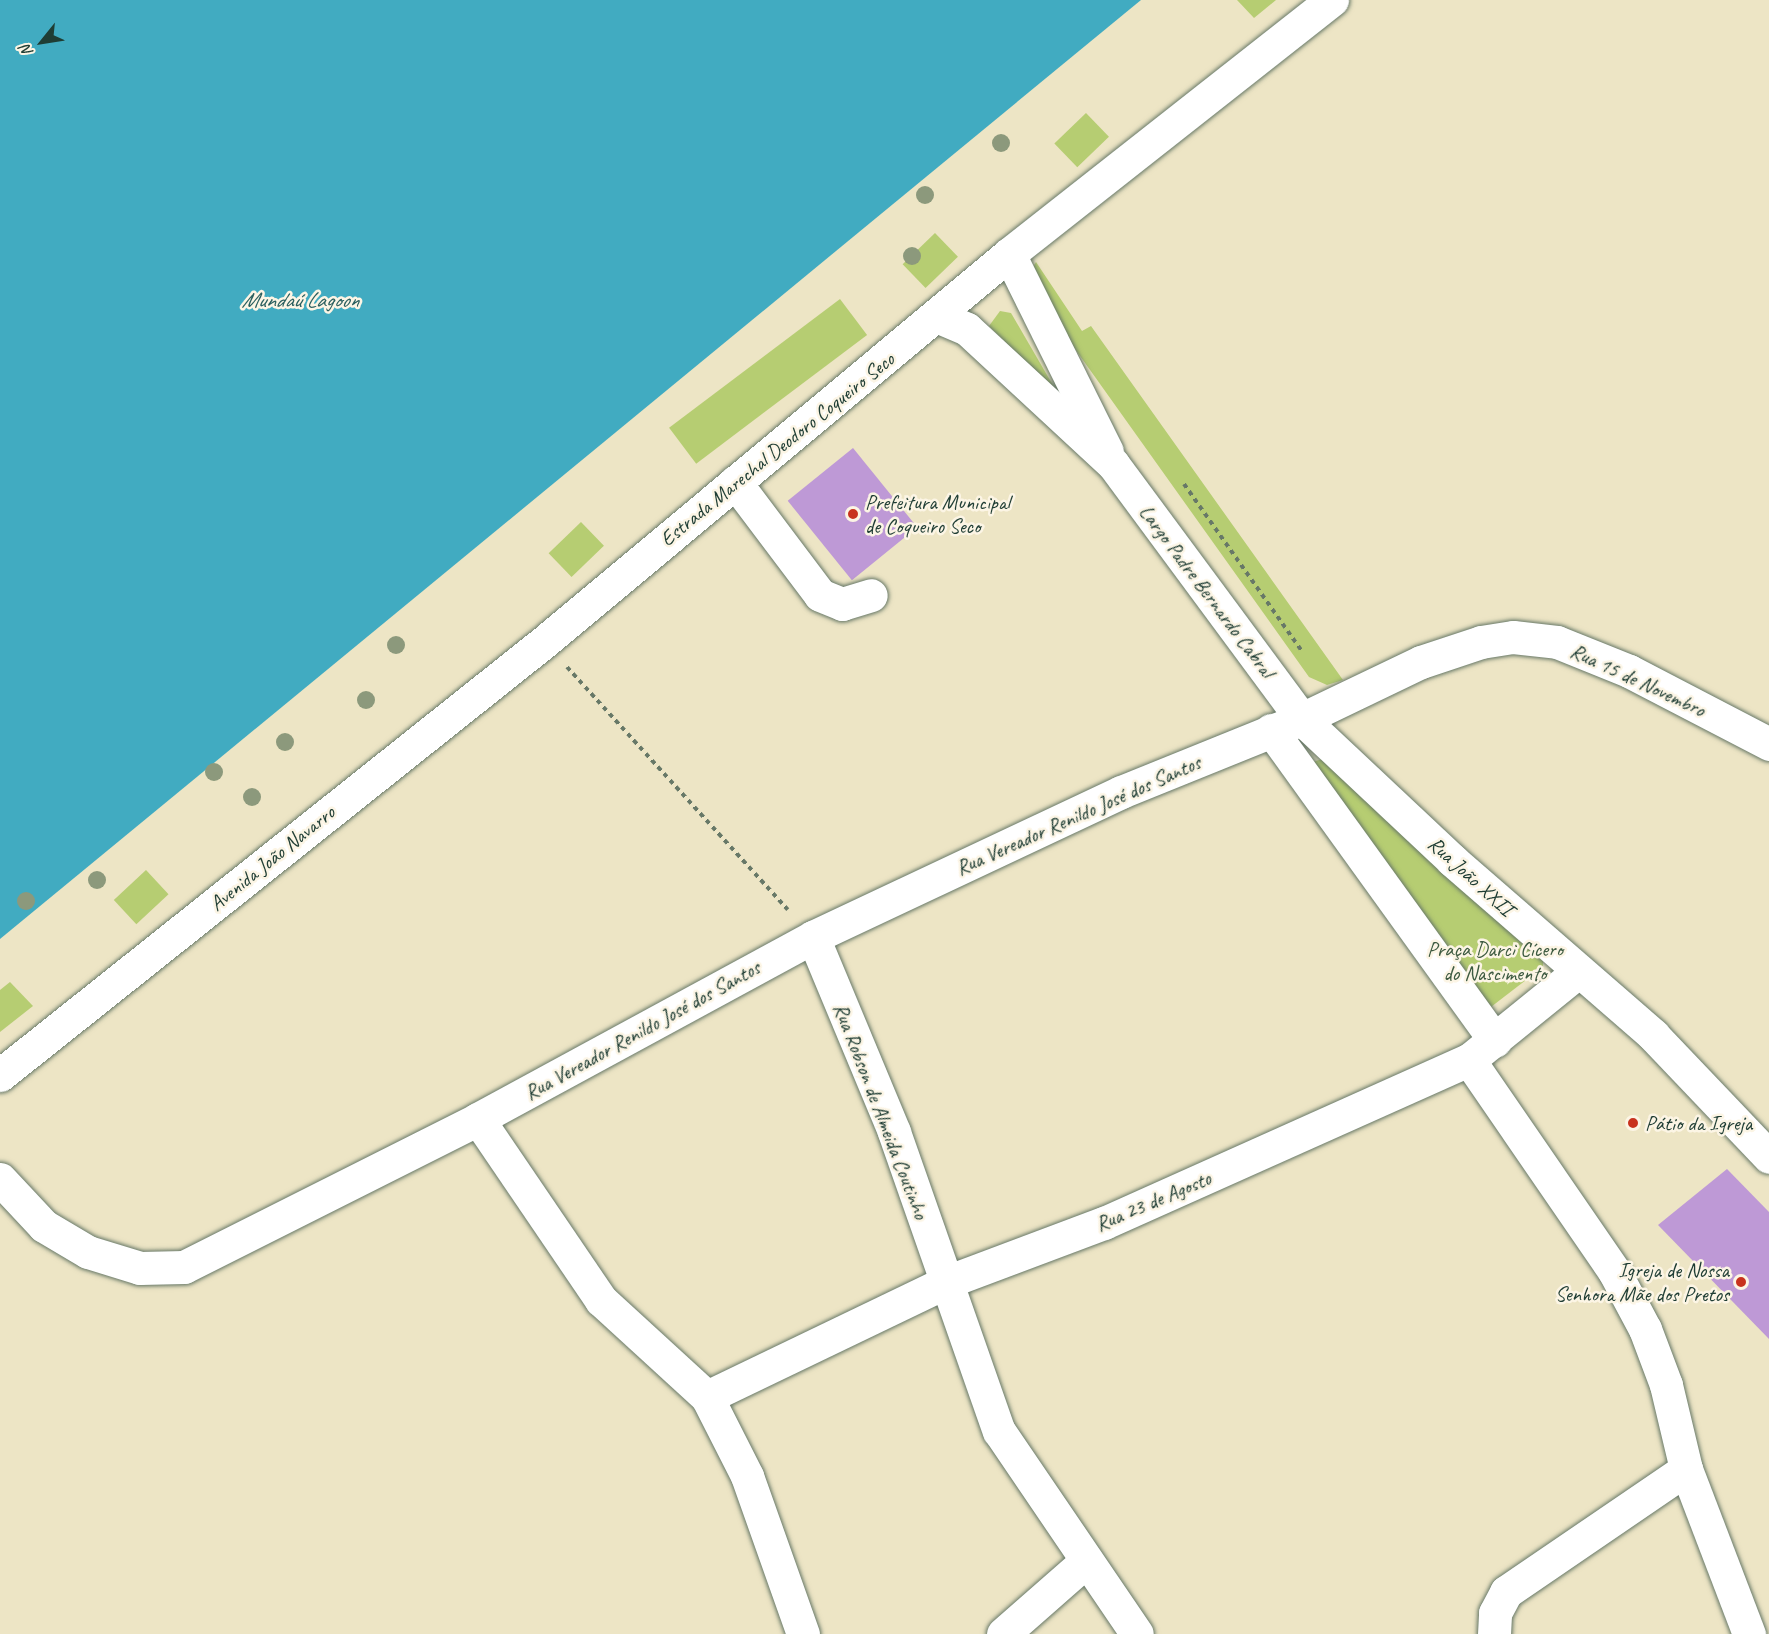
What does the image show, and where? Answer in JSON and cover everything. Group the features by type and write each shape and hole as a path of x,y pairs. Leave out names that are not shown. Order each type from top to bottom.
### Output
{"street":[{"name":"Estrada Marechal Deodoro Coqueiro Seco","path":"544,642 735,482 939,317 1010,254 1332,0"},
{"name":"Largo Padre Bernardo Cabral","path":"1010,254 1086,398 1113,464"},
{"name":"Largo Padre Bernardo Cabral","path":"939,317 967,329 1113,464 1302,719"},
{"path":"735,482 820,595 842,604 871,595"},
{"name":"Rua 15 de Novembro","path":"1302,719 1421,662 1513,637 1557,642 1629,671 1769,744"},
{"name":"Avenida João Navarro","path":"0,1075 544,642"},
{"name":"Rua Vereador Renildo José dos Santos","path":"0,1179 44,1226 88,1252 140,1268 184,1267 478,1119 813,937 1121,792 1302,719"},
{"name":"Rua João XXII","path":"1302,719 1579,971 1653,1035 1769,1157"},
{"path":"1271,730 1495,1041"},
{"name":"Rua Robson de Almeida Coutinho","path":"813,937 894,1132 944,1283 999,1431 1085,1562 1137,1634"},
{"name":"Rua 23 de Agosto","path":"707,1397 944,1283 1104,1223 1469,1060 1579,971"},
{"path":"1469,1060 1620,1281 1666,1386 1686,1469 1749,1634"},
{"path":"478,1119 602,1300 707,1397 747,1476 803,1634"},
{"path":"1494,1634 1495,1613 1506,1592 1686,1469"},
{"path":"1003,1634 1085,1562"}],"path":[{"path":"1184,484 1301,650"},
{"path":"544,642 813,937"}],"green space":[{"path":"1237,0 1276,0 1254,18"},
{"path":"1086,113 1109,137 1077,167 1054,144"},
{"path":"935,233 958,257 926,288 903,264"},
{"path":"1036,262 1082,331 1091,326 1343,680 1327,685 1309,677 1033,290 1029,274"},
{"path":"840,299 867,335 696,464 669,428"},
{"path":"1000,311 1011,313 1058,394 989,326"},
{"path":"581,522 604,546 572,577 549,553"},
{"name":"Praça Darci Cícero do Nascimento","path":"1322,759 1543,960 1543,967 1487,1010 1310,763"},
{"path":"146,870 169,894 136,924 114,900"},
{"path":"10,982 33,1006 0,1032 0,990"}],"water":[{"name":"Mundaú Lagoon","path":"0,0 1141,0 0,939"}],"building":[{"name":"Prefeitura Municipal de Coqueiro Seco","path":"853,448 917,527 852,580 788,501"},
{"name":"Igreja de Nossa Senhora Mãe dos Pretos","path":"1727,1169 1769,1212 1769,1339 1658,1225"}],"place":[{"name":"Prefeitura Municipal de Coqueiro Seco","path":"853,514"},
{"name":"Pátio da Igreja","path":"1633,1123"},
{"name":"Igreja de Nossa Senhora Mãe dos Pretos","path":"1741,1282"}]}
